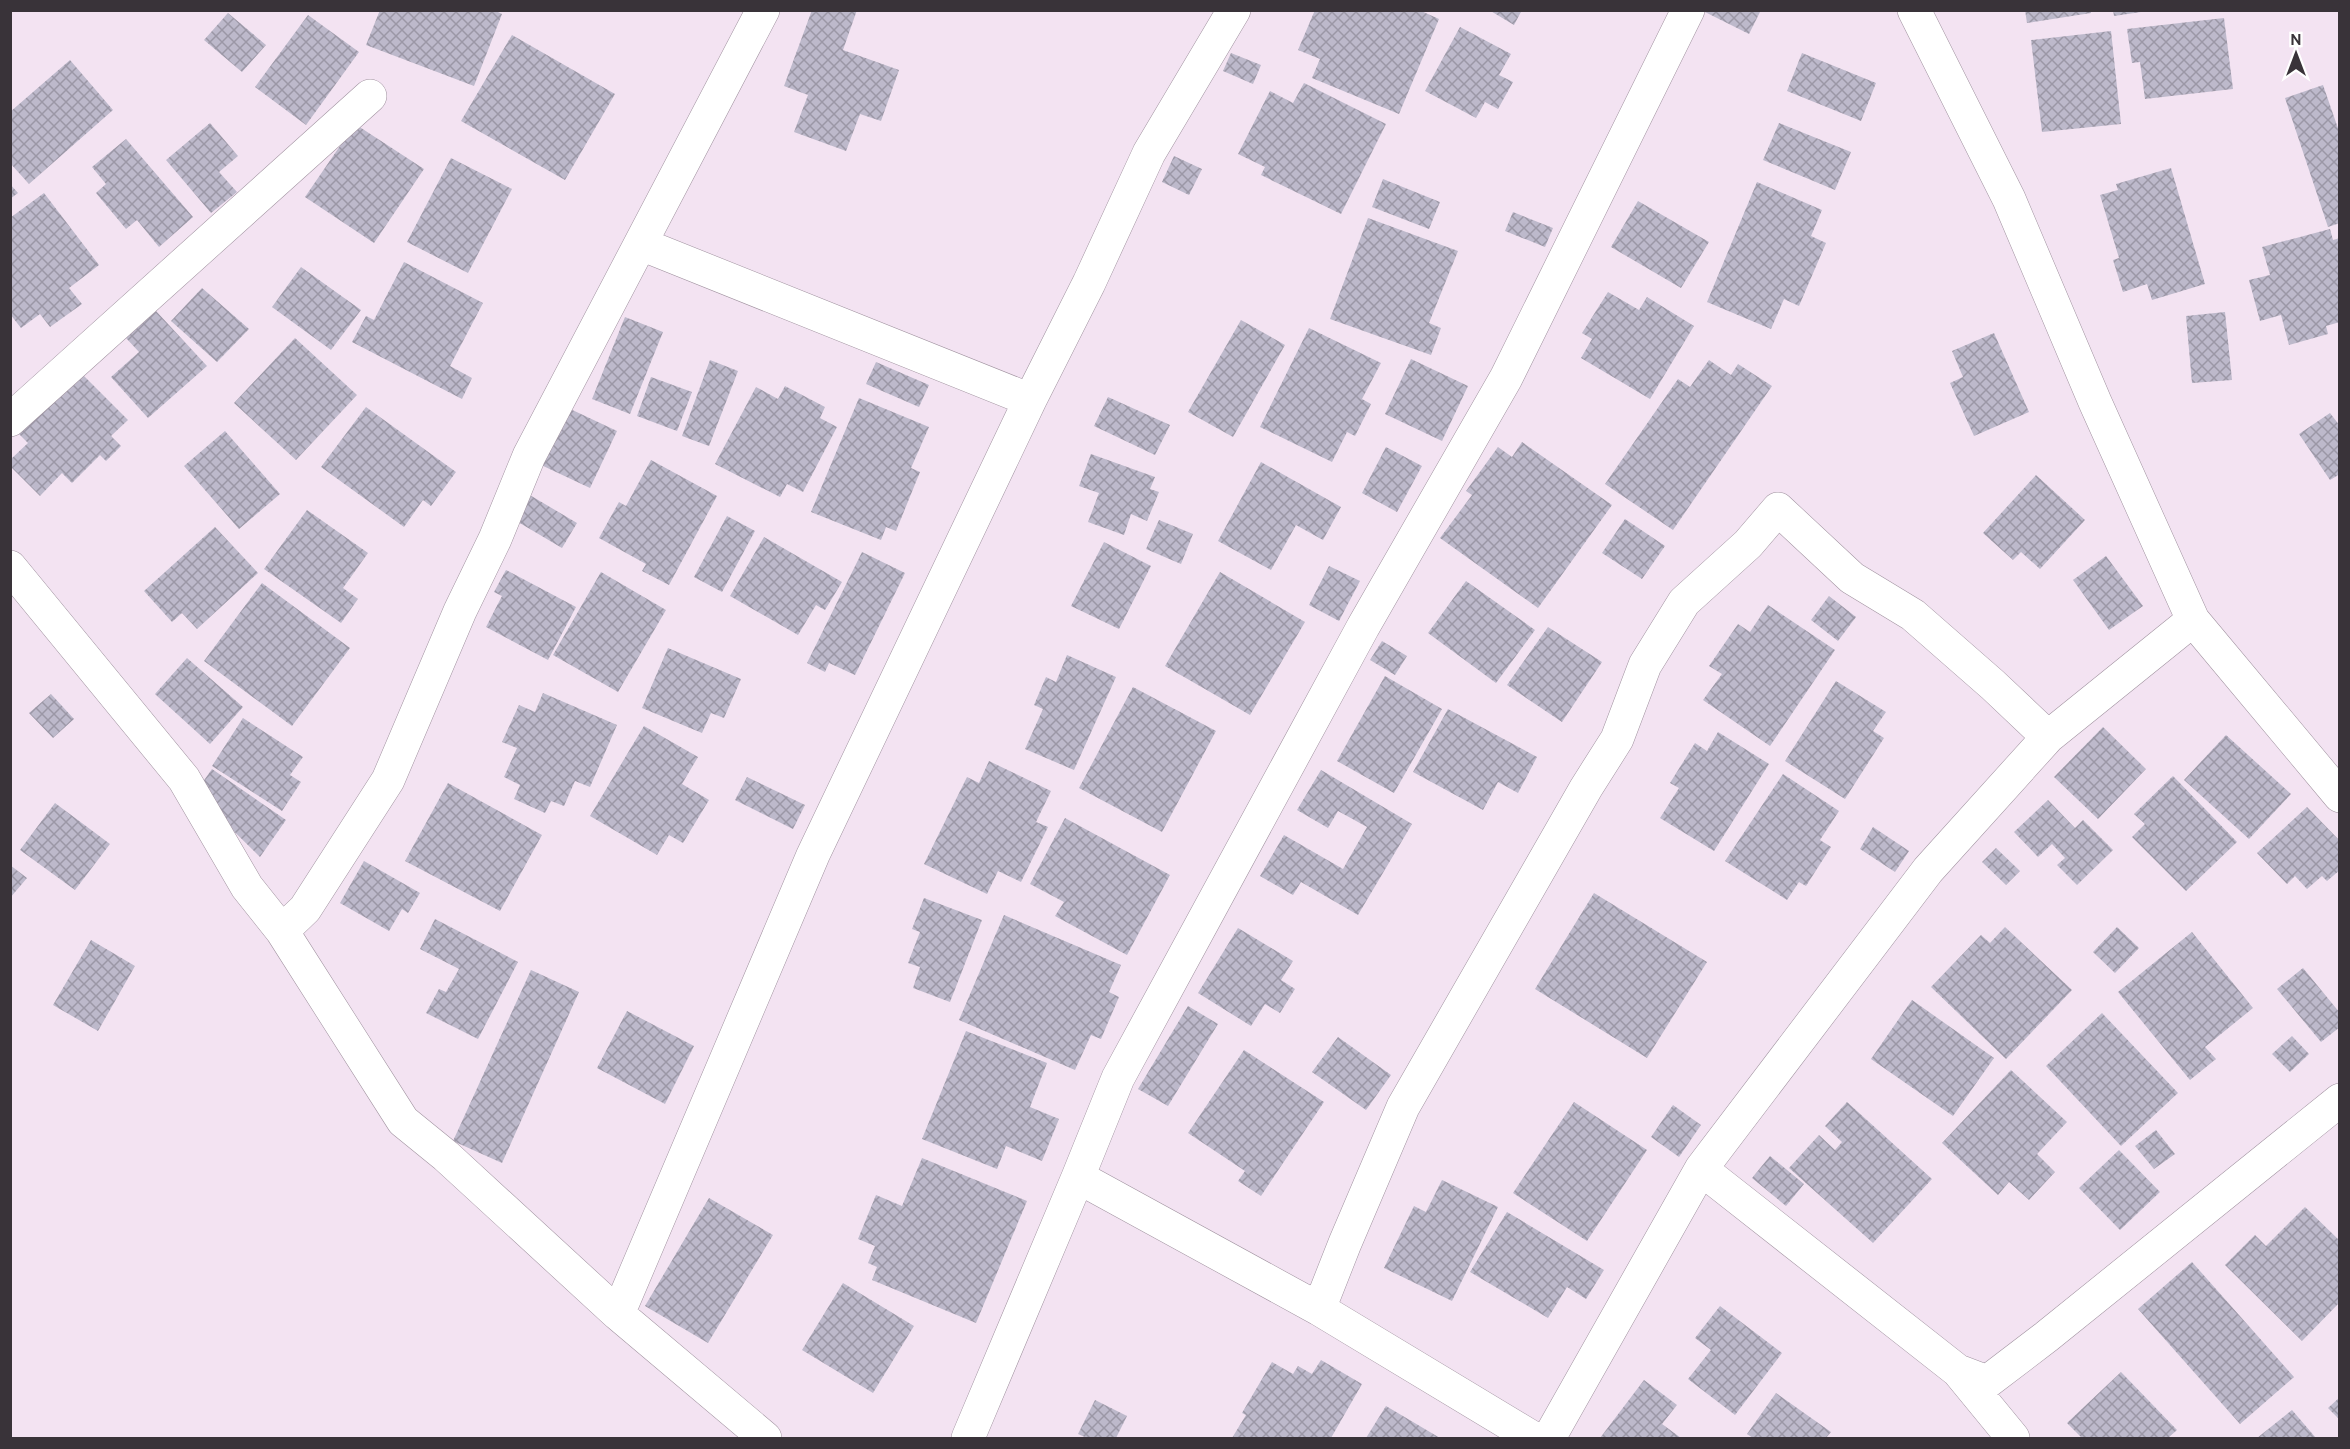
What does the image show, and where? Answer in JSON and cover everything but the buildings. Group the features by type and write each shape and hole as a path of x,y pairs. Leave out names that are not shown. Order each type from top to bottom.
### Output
{"street":[{"path":"282,931 304,909 388,780 460,611 495,539 529,456 763,10"},
{"path":"618,1314 813,855 1030,400 1089,283 1149,153 1234,10"},
{"path":"968,1438 1118,1078 1363,627 1506,378 1688,10"},
{"path":"1914,10 2009,199 2095,402 2193,620 2340,796"},
{"path":"10,420 370,96"},
{"path":"641,244 1030,400"},
{"path":"1319,1310 1403,1107 1617,739 1645,665 1684,602 1748,544 1778,508 1852,578 1913,615 2048,737"},
{"path":"10,567 183,779 247,887 282,931 403,1121 446,1155 618,1314 765,1438"},
{"path":"1549,1438 1701,1169 1928,870 2048,737 2193,620"},
{"path":"1958,1371 1987,1382 2340,1100"},
{"path":"1701,1169 1958,1371 2013,1438"},
{"path":"1078,1177 1319,1310 1533,1438"}]}
